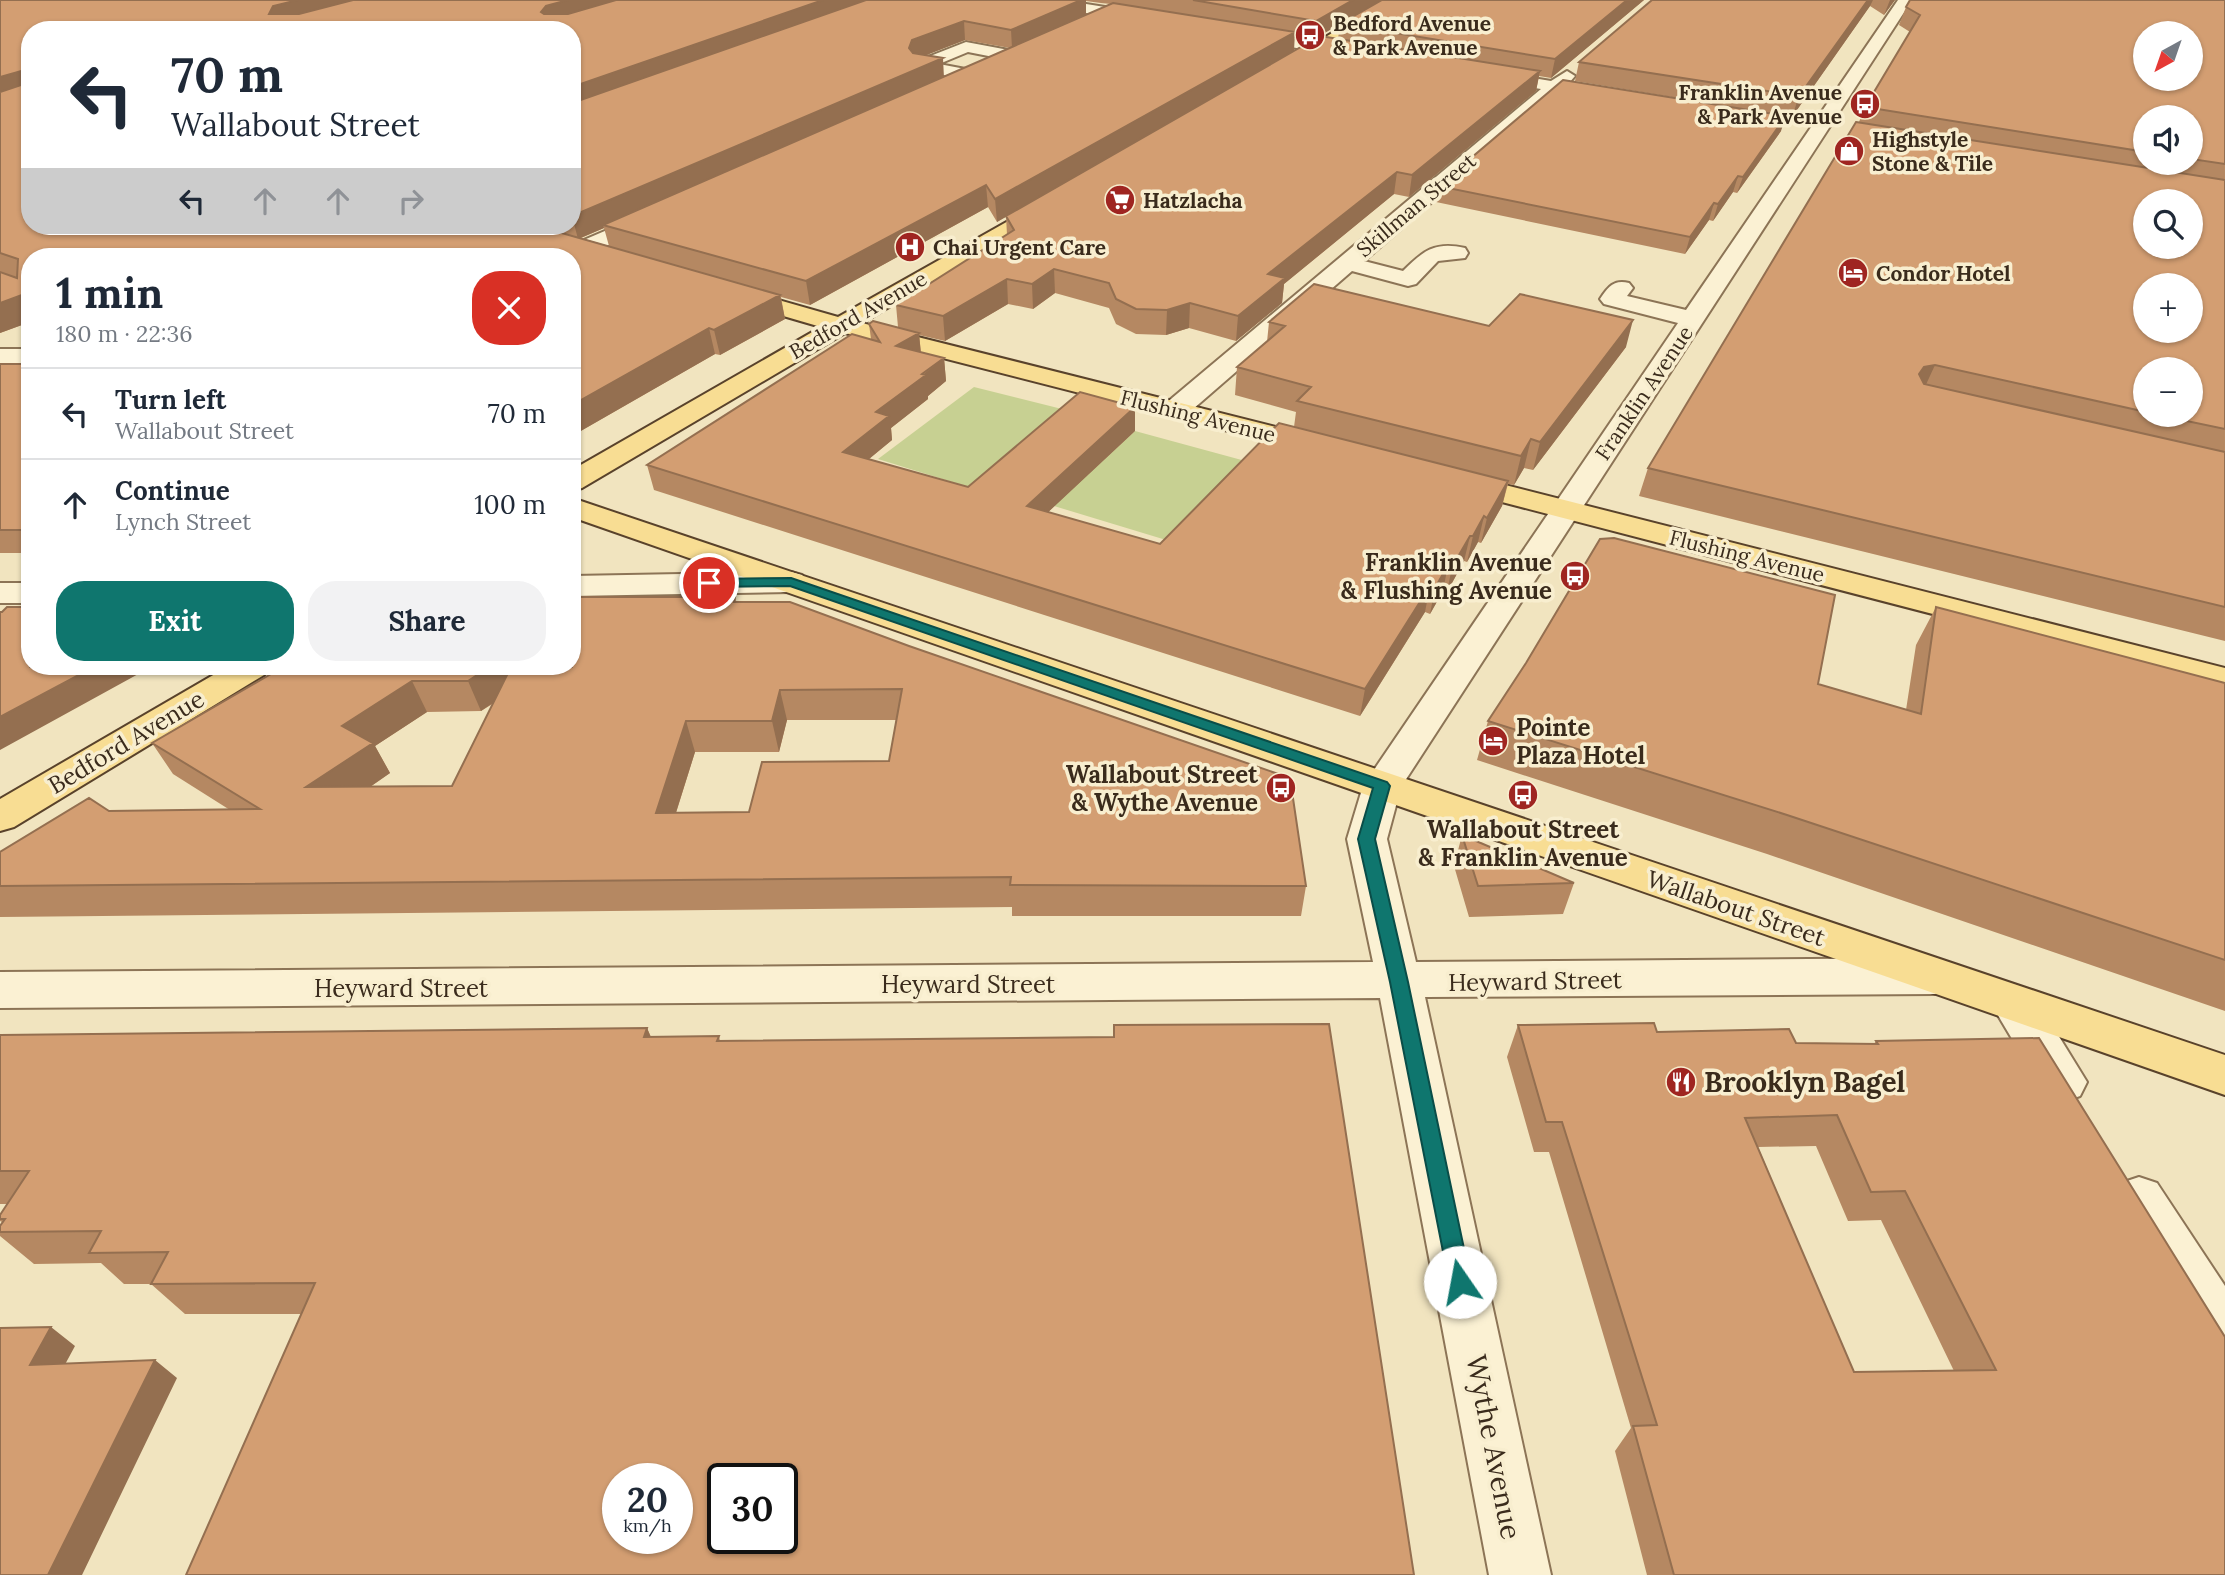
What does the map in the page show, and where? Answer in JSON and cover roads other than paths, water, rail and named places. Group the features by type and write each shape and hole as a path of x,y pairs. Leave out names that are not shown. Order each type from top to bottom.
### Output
{"main road":[{"path":"1270,75 1398,0"},
{"name":"Bedford Avenue","path":"581,477 1068,193"},
{"path":"557,243 573,248"},
{"path":"581,250 618,261"},
{"name":"Flushing Avenue","path":"708,287 841,325 1338,452"},
{"name":"Flushing Avenue","path":"1432,476 2225,679"},
{"name":"Wallabout Street","path":"581,510 2225,1075"},
{"name":"Bedford Avenue","path":"0,817 239,675"}],"street":[{"path":"1034,0 1165,22"},
{"path":"1085,25 1140,0"},
{"name":"Franklin Avenue","path":"1382,786 1693,320 1828,131 1905,0"},
{"path":"1229,32 1373,56"},
{"path":"945,86 1020,54 966,47 921,66 970,75"},
{"name":"Skillman Street","path":"1175,410 1579,65"},
{"path":"1469,72 1630,99"},
{"path":"1793,126 1828,131"},
{"path":"581,250 673,208"},
{"path":"1347,263 1408,279 1432,255 1457,253"},
{"path":"1621,288 1612,299 1693,320"},
{"path":"0,357 21,357"},
{"path":"581,586 791,582"},
{"path":"0,593 21,593"},
{"name":"Wythe Avenue","path":"1382,786 1367,839 1399,982 1520,1575"},
{"name":"Heyward Street","path":"0,990 1399,982 1935,976"},
{"path":"2015,1004 2090,1124"},
{"path":"2119,1168 2208,1308 2225,1325"}],"place":[{"name":"Bedford Avenue & Park Avenue","path":"1310,35"},
{"name":"Franklin Avenue & Park Avenue","path":"1865,104"},
{"name":"Highstyle Stone & Tile","path":"1849,151"},
{"name":"Hatzlacha","path":"1120,200"},
{"name":"Chai Urgent Care","path":"910,247"},
{"name":"Condor Hotel","path":"1853,273"},
{"name":"Franklin Avenue & Flushing Avenue","path":"1575,576"},
{"name":"Pointe Plaza Hotel","path":"1493,741"},
{"name":"Wallabout Street & Wythe Avenue","path":"1281,788"},
{"name":"Wallabout Street & Franklin Avenue","path":"1523,795"},
{"name":"Brooklyn Bagel","path":"1681,1082"}]}
